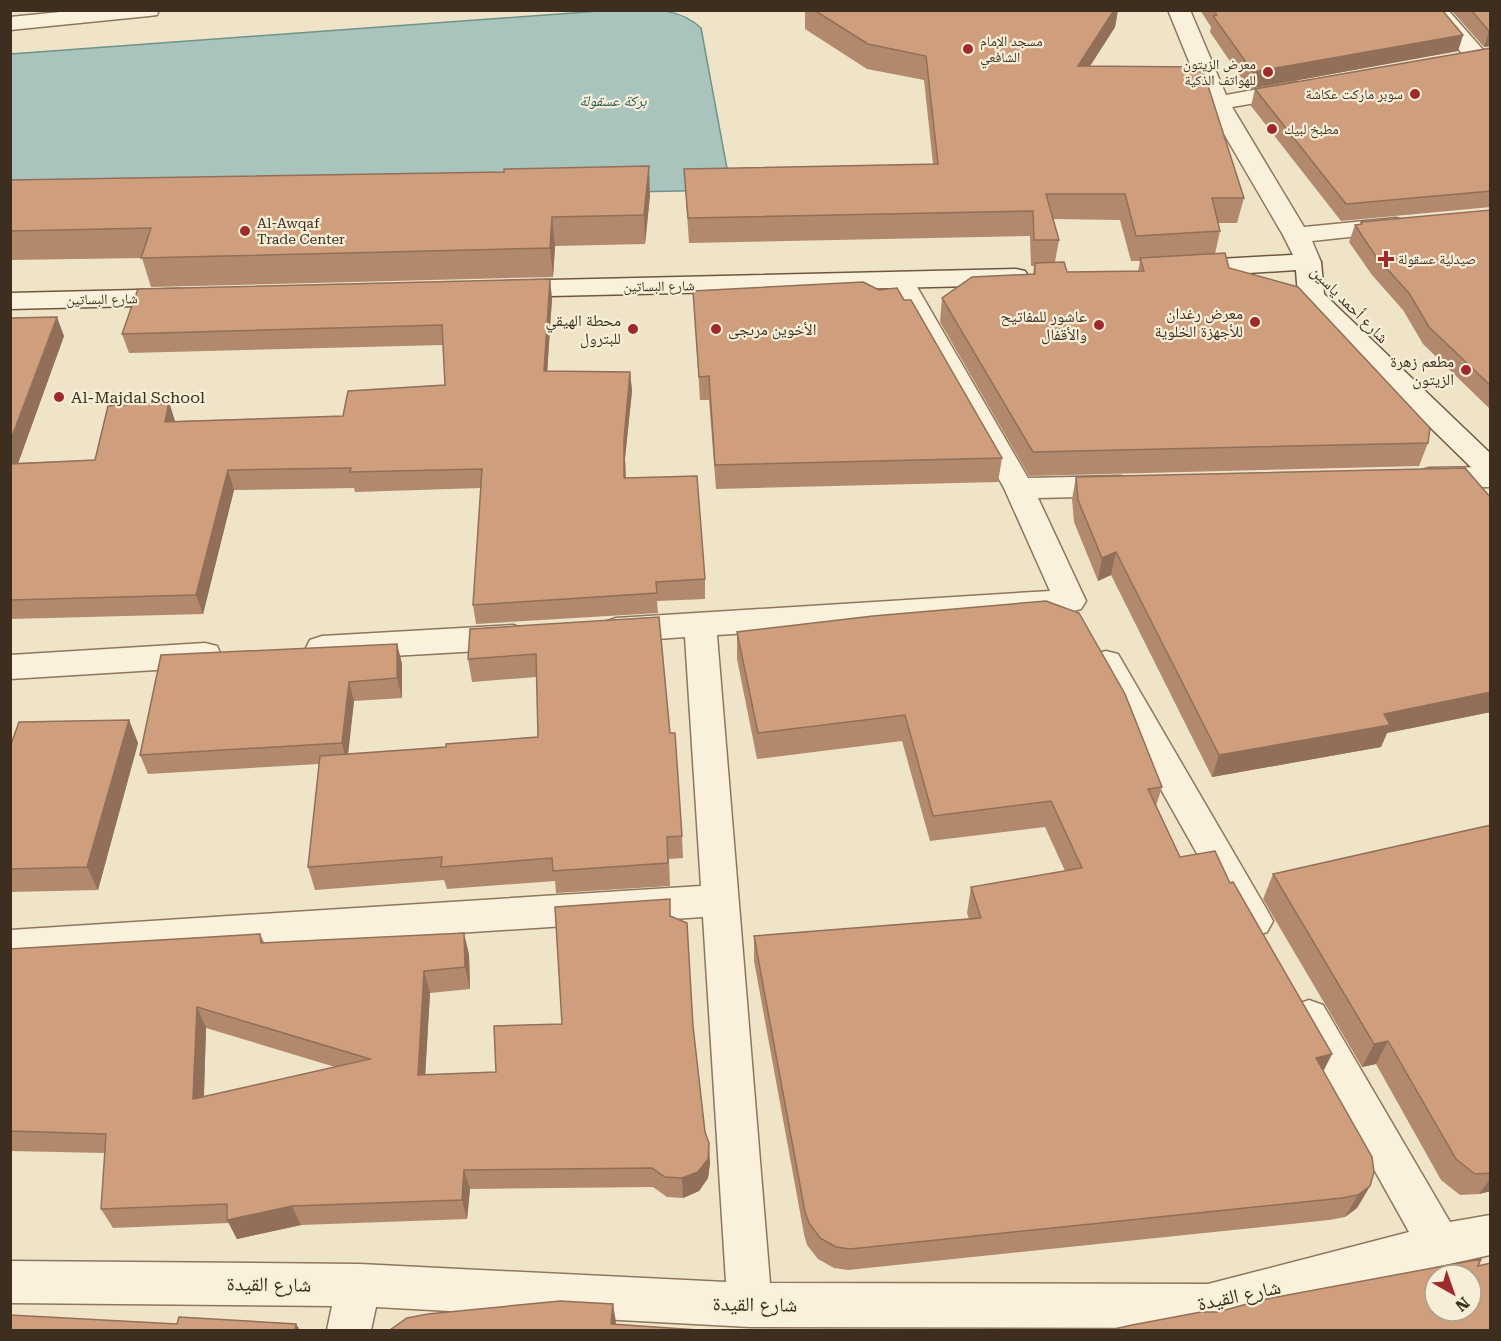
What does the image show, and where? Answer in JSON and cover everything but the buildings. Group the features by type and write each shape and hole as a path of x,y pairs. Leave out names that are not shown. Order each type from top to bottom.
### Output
{"street":[{"path":"10,24 149,10"},
{"path":"1158,270 1308,261 1296,235 1218,103 1179,10"},
{"path":"1436,10 1484,56"},
{"path":"1453,61 1484,56"},
{"path":"1218,103 1324,84"},
{"path":"1296,235 1422,224"},
{"name":"شارع أحمد ياسين","path":"1308,261 1491,446"},
{"name":"شارع أحمد ياسين","path":"1308,261 1311,296 1491,469"},
{"name":"شارع البساتين","path":"485,290 1044,276"},
{"path":"900,280 1019,489 1070,601 1440,1245"},
{"name":"شارع البساتين","path":"10,301 200,297"},
{"path":"1396,479 1491,477"},
{"path":"1019,489 1148,485"},
{"path":"582,633 1070,601"},
{"path":"700,625 750,1305"},
{"path":"296,650 546,635"},
{"path":"10,667 237,653"},
{"path":"10,946 720,900"},
{"name":"شارع القيدة","path":"10,1282 359,1285 750,1305 1208,1306 1440,1245 1491,1235"},
{"path":"349,1330 359,1285"}],"water":[{"name":"بركة عسقولة","path":"613,10 670,12 691,20 701,28 731,190 11,204 11,54"}],"place":[{"name":"مسجد الإمام الشافعي","path":"968,49"},
{"name":"معرض الزيتون للهواتف الذكية","path":"1268,72"},
{"name":"سوبر ماركت عكاشة","path":"1415,94"},
{"name":"مطبخ لبيك","path":"1272,129"},
{"name":"Al-Awqaf Trade Center","path":"245,231"},
{"name":"صيدلية عسقولة","path":"1386,259"},
{"name":"معرض رغدان للأجهزة الخلوية","path":"1255,322"},
{"name":"عاشور للمفاتيح والأقفال","path":"1099,325"},
{"name":"محطة الهيقي للبترول","path":"633,329"},
{"name":"الأخوين مرىجى","path":"716,329"},
{"name":"مطعم زهرة الزيتون","path":"1466,370"},
{"name":"Al-Majdal School","path":"59,397"}]}
